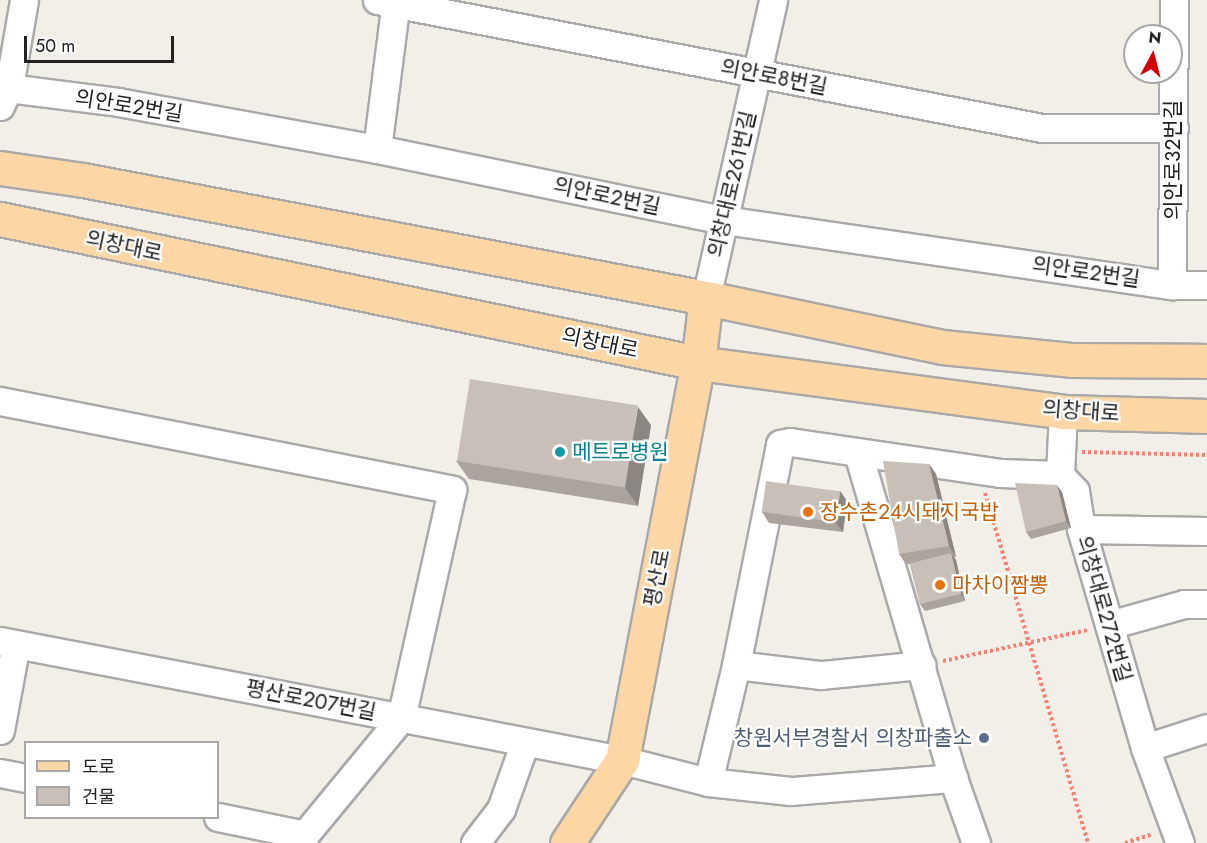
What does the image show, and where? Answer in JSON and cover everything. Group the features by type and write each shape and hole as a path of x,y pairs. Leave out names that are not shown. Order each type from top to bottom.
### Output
{"main road":[{"path":"0,168 83,180 706,298 942,347 1073,360 1207,361"},
{"name":"의창대로","path":"0,219 698,363 1063,412 1207,416"},
{"name":"평산로","path":"567,843 621,760 698,363 706,298"}],"street":[{"path":"3,94 24,0"},
{"name":"의창대로261번길","path":"706,298 773,0"},
{"name":"의안로32번길","path":"1172,285 1174,0"},
{"path":"377,149 389,1"},
{"name":"의안로8번길","path":"389,1 1042,128 1174,128"},
{"name":"의안로2번길","path":"3,94 118,102 377,149 724,220 1172,285 1207,285"},
{"path":"0,401 452,490 401,718 301,839 219,817"},
{"path":"708,782 736,665 780,444 790,442 1000,473 1060,463 1063,412"},
{"path":"858,453 922,665 953,778 976,843"},
{"name":"의창대로272번길","path":"1060,463 1075,491 1081,529 1145,748 1177,835"},
{"path":"1081,529 1207,531"},
{"path":"1109,626 1184,604 1207,604"},
{"path":"0,730 8,643"},
{"name":"평산로207번길","path":"8,643 621,760 708,782 791,791 953,778"},
{"path":"736,665 820,675 922,665"},
{"path":"1145,748 1207,728"},
{"path":"475,843 501,809 525,741"},
{"path":"0,773 24,778"}],"path":[{"path":"1060,463 1207,455"},
{"path":"978,470 1088,843"},
{"path":"922,665 1109,626"},
{"path":"1125,843 1177,835"}],"building":[{"name":"메트로병원","path":"470,379 638,406 625,488 457,461"},
{"path":"883,461 929,464 949,546 899,554"},
{"name":"장수촌24시돼지국밥","path":"766,481 840,491 836,522 762,512"},
{"path":"1015,483 1057,485 1066,521 1026,532"},
{"name":"마차이짬뽕","path":"951,553 961,594 920,604 910,563"}],"place":[{"name":"메트로병원","path":"560,452"},
{"name":"장수촌24시돼지국밥","path":"808,512"},
{"name":"마차이짬뽕","path":"940,585"},
{"name":"창원서부경찰서 의창파출소","path":"984,738"}]}
